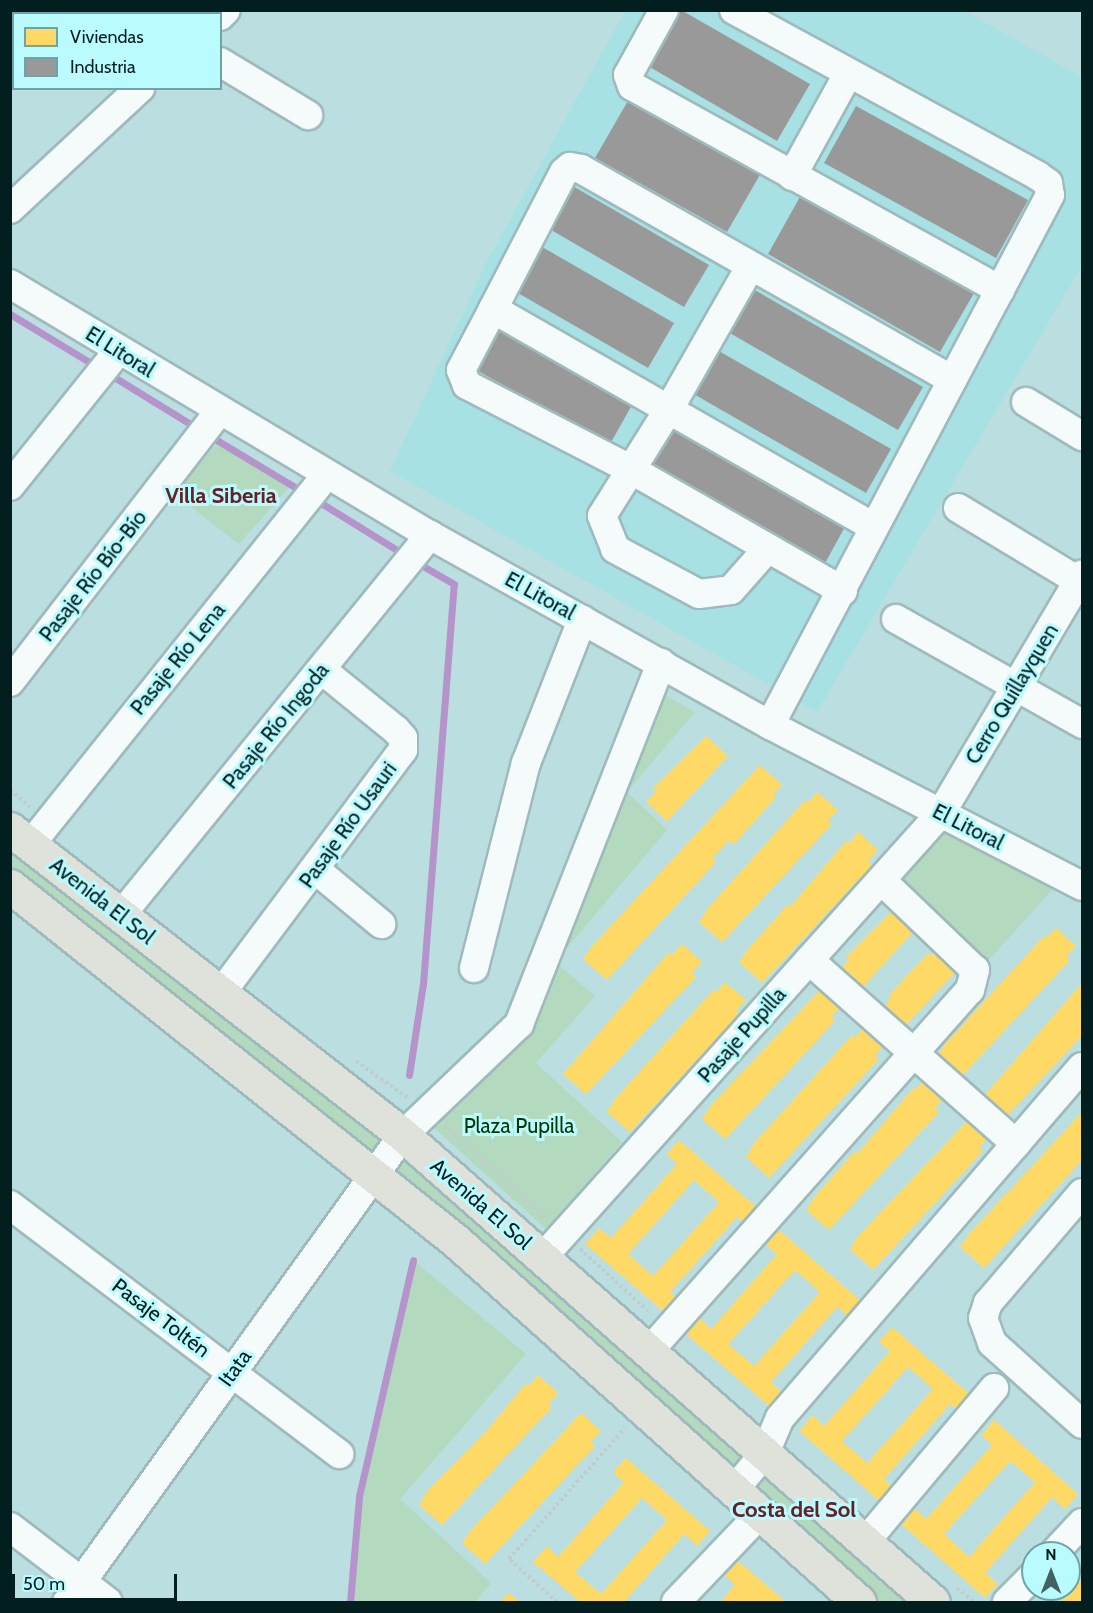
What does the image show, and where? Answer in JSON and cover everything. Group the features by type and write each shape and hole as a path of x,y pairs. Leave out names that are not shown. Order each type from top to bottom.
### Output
{"main road":[{"name":"Avenida El Sol","path":"20,837 403,1135 650,1350 933,1602"},
{"path":"10,886 374,1173 456,1241 859,1602"}],"street":[{"path":"664,10 628,75 628,81 792,176 1000,290"},
{"path":"734,10 1048,183 1050,195 873,527 843,591 770,725"},
{"path":"222,63 308,115"},
{"path":"792,176 848,74"},
{"path":"10,208 138,90"},
{"path":"843,591 632,470 467,385 461,370 564,172 570,167 581,169 952,380"},
{"path":"750,267 669,409 602,516 607,537 626,558 699,594 711,595 731,590 768,548"},
{"name":"El Litoral","path":"10,284 219,412 430,536 770,725 1083,886"},
{"path":"493,309 873,527"},
{"path":"10,486 118,351"},
{"path":"1026,402 1083,436"},
{"name":"Pasaje Río Bío-Bío","path":"10,682 219,412"},
{"name":"Pasaje Río Lena","path":"20,837 327,474"},
{"path":"958,508 1081,580"},
{"name":"Pasaje Río Ingoda","path":"121,915 430,536"},
{"name":"Cerro Quíllayquen","path":"941,813 1081,580"},
{"path":"896,619 1083,724"},
{"path":"474,968 526,763 582,620"},
{"name":"Itata","path":"75,1592 403,1135 519,1024 661,663"},
{"name":"Pasaje Río Usauri","path":"221,993 316,870 403,750 403,738 396,730 322,670"},
{"name":"Pasaje Pupilla","path":"542,1258 941,813"},
{"path":"316,870 381,924"},
{"path":"650,1350 970,990 975,970 881,880"},
{"path":"809,960 1016,1144"},
{"path":"733,1491 765,1453 780,1418 1083,1067"},
{"path":"1083,1193 988,1303 983,1318 992,1343 1083,1424"},
{"name":"Pasaje Toltén","path":"10,1205 339,1454"},
{"path":"865,1542 994,1388"},
{"path":"676,1602 760,1514"},
{"path":"1066,1541 1083,1523"},
{"path":"10,1527 75,1592 108,1602"},
{"path":"1007,1602 1021,1587"}],"path":[{"path":"557,1602 509,1559 642,1410"}],"shaded area":[{"path":"625,11 965,11 1082,77 1082,266 817,712 390,471 486,263"}],"green space":[{"path":"220,440 292,484 239,544 174,494"},
{"name":"Plaza Pupilla","path":"640,681 695,712 627,792 667,830 555,962 595,996 536,1063 622,1142 546,1229 433,1127 490,1050"},
{"path":"946,831 1054,888 985,964 900,882"},
{"path":"10,833 379,1119 921,1602 873,1602 11,879"},
{"path":"413,1260 526,1354 400,1499 491,1583 475,1602 350,1602 359,1496"}],"building: Viviendas":[{"path":"706,736 728,756 667,821 646,802 656,791 653,788"},
{"path":"760,765 782,785 773,794 776,797 734,844 729,840 712,858 716,862 607,980 583,959 592,946"},
{"path":"817,792 838,810 828,821 832,824 722,942 699,922 707,909 805,800 808,802"},
{"path":"858,832 878,850 868,861 872,865 762,983 739,962 788,904 790,907 846,841 849,843"},
{"path":"899,904 920,924 860,990 839,970 849,960 846,957"},
{"path":"1056,928 1076,946 1066,956 1070,960 960,1078 937,1057 945,1044 1044,936 1046,938"},
{"path":"682,944 702,962 692,973 696,977 586,1094 563,1074 669,952 672,955"},
{"path":"941,945 963,964 902,1029 881,1010 891,999 888,996 928,953 931,955"},
{"path":"725,982 746,1000 736,1011 739,1014 630,1132 607,1112 615,1099 713,990 716,992"},
{"path":"1082,983 1082,1036 1005,1118 982,1098"},
{"path":"821,989 841,1007 831,1017 835,1021 725,1139 702,1119 711,1105"},
{"path":"864,1027 884,1045 875,1056 879,1059 769,1178 746,1157 754,1143 852,1035 855,1038"},
{"path":"925,1079 945,1097 935,1108 939,1112 829,1230 806,1210 815,1196 855,1151 857,1154 913,1088 915,1090"},
{"path":"1082,1112 1082,1160 984,1268 960,1247 969,1234"},
{"path":"969,1119 989,1137 979,1148 983,1151 873,1270 850,1249 858,1236"},
{"path":"679,1140 763,1213 750,1228 737,1217 670,1292 682,1303 670,1317 585,1244 599,1228 611,1238 677,1164 666,1154","holes":["694,1180 719,1202 653,1276 628,1254"]},
{"path":"779,1230 863,1303 850,1318 837,1307 771,1382 783,1393 770,1407 686,1334 700,1318 711,1329 777,1254 766,1245","holes":["795,1270 820,1292 754,1366 728,1344"]},
{"path":"892,1327 976,1400 963,1415 950,1404 884,1479 896,1490 883,1504 799,1431 813,1415 824,1426 890,1351 879,1342","holes":["908,1367 933,1389 867,1463 842,1441"]},
{"path":"538,1375 558,1393 548,1404 552,1407 442,1525 419,1505 427,1491 488,1429 526,1383 528,1386"},
{"path":"581,1413 601,1431 591,1442 595,1446 485,1564 462,1543 471,1530"},
{"path":"994,1420 1078,1494 1065,1509 1052,1497 985,1573 998,1584 985,1598 901,1524 915,1509 926,1519 992,1445 981,1435","holes":["1010,1461 1035,1482 969,1557 944,1534"]},
{"path":"626,1458 710,1531 697,1546 684,1534 624,1602 580,1602 533,1562 547,1546 558,1557 624,1482 613,1472","holes":["642,1498 667,1520 601,1594 575,1572"]},
{"path":"738,1561 786,1602 720,1602 735,1585 725,1575"},
{"path":"1081,1580 1082,1602 1061,1602 1081,1601"},
{"path":"509,1593 520,1602 500,1602"}],"building: Industria":[{"path":"681,10 810,84 777,141 648,66"},
{"path":"629,99 761,173 727,232 595,158"},
{"path":"856,106 1028,200 996,258 824,163"},
{"path":"571,185 709,265 684,307 546,227"},
{"path":"801,195 974,293 940,352 768,254"},
{"path":"537,244 674,323 648,368 511,289"},
{"path":"753,289 923,387 898,430 728,332"},
{"path":"495,320 636,398 610,444 469,366"},
{"path":"717,350 891,449 866,493 692,393"},
{"path":"673,427 847,523 823,567 649,471"}],"waterway":[{"path":"10,314 91,363"},
{"path":"114,377 192,425"},
{"path":"215,439 298,489"},
{"path":"321,503 400,552"},
{"path":"409,1075 423,984 454,584 423,566"},
{"path":"350,1602 359,1496 413,1260"}],"district":[{"name":"Villa Siberia","path":"221,496"},
{"name":"Costa del Sol","path":"794,1510"}]}
